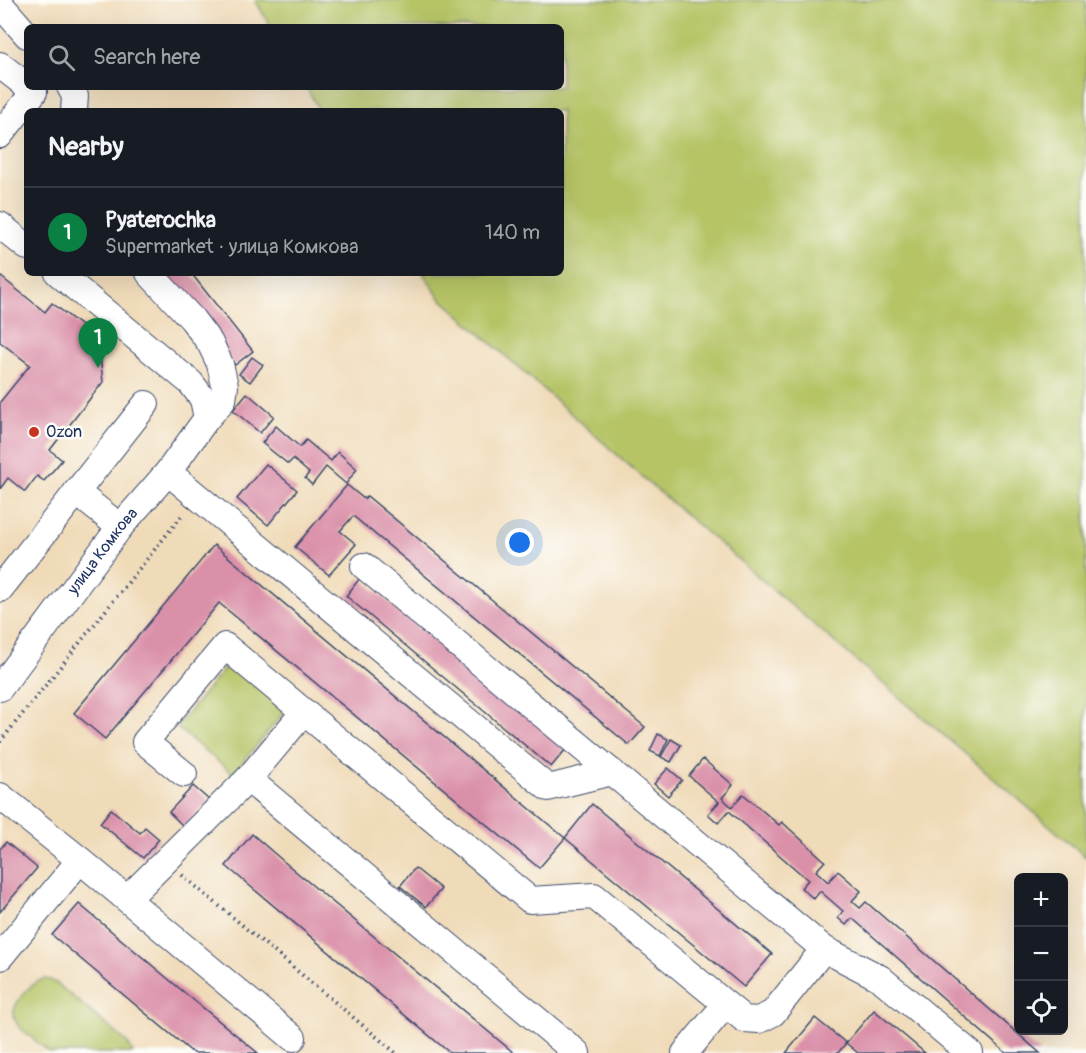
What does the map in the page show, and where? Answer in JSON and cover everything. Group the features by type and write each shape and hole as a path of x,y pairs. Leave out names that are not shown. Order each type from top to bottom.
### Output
{"street":[{"path":"0,4 24,32"},
{"path":"0,65 24,85"},
{"path":"0,135 34,92 31,90"},
{"path":"72,90 75,96 74,108"},
{"path":"2,231 24,245"},
{"path":"62,276 191,382 203,399 207,418"},
{"name":"улица Комкова","path":"0,688 120,527 168,472 223,400 225,386 220,364 210,343 192,319 152,276"},
{"path":"0,589 146,404"},
{"path":"168,472 548,788 612,772"},
{"path":"76,492 120,527"},
{"path":"364,566 824,949 880,978 970,1053"},
{"path":"184,774 145,742 225,646 530,900 594,896 725,1005 744,1018 759,1020 773,1013 824,949"},
{"path":"127,899 248,779 304,712"},
{"path":"248,779 577,1053"},
{"path":"0,796 293,1038"},
{"path":"0,957 80,860"},
{"path":"685,1053 725,1005"}],"path":[{"path":"0,742 197,496"},
{"path":"165,861 396,1053"}],"green space":[{"path":"255,0 1086,0 1086,857 658,491 439,297 425,276 564,276 564,108 318,108 308,90 564,90 564,24 269,24"},
{"path":"229,663 286,710 233,774 176,727"},
{"path":"44,979 56,983 127,1042 133,1053 50,1053 19,1027 13,1016 16,1005 24,994 33,984"}],"building":[{"path":"0,276 45,312 52,303 98,339 103,382 50,450 62,460 44,481 37,476 25,492 8,478 0,489 0,402 30,365 0,342"},
{"path":"165,276 193,276 253,351 235,365"},
{"path":"252,357 263,365 250,382 239,374"},
{"path":"247,393 274,416 260,433 233,410"},
{"path":"276,426 300,447 306,440 331,461 338,452 357,469 346,484 326,467 312,485 305,478 309,473 293,459 288,464 262,443"},
{"path":"266,464 297,490 268,525 237,499"},
{"path":"347,485 364,499 367,496 645,727 629,745 353,516 340,531 356,544 329,575 295,547"},
{"path":"214,545 565,838 539,868 219,603 105,739 74,713"},
{"path":"360,578 566,749 551,767 346,596"},
{"path":"658,734 668,739 660,756 650,751"},
{"path":"671,739 681,745 671,762 661,757"},
{"path":"703,759 733,785 722,798 732,807 743,794 779,825 782,822 825,861 816,871 828,882 838,871 861,891 852,901 860,908 866,902 1014,1030 1014,1035 1019,1035 1040,1053 1006,1053 852,918 846,925 838,918 843,911 820,891 814,899 801,888 808,880 729,811 718,823 708,814 719,802 689,776"},
{"path":"668,768 682,780 668,796 654,784"},
{"path":"193,786 209,800 184,827 169,812"},
{"path":"592,804 772,954 744,987 565,838"},
{"path":"111,809 140,833 145,827 159,839 143,858 100,823"},
{"path":"252,834 514,1053 450,1053 226,866"},
{"path":"6,842 37,868 0,912 0,849"},
{"path":"415,868 441,889 426,907 400,886"},
{"path":"79,904 258,1053 193,1053 52,935"},
{"path":"874,1010 925,1053 858,1053 846,1043"},
{"path":"815,1018 846,1043 838,1053 786,1053"}],"place":[{"name":"Pyaterochka","path":"98,368"},
{"name":"Ozon","path":"34,432"}]}
